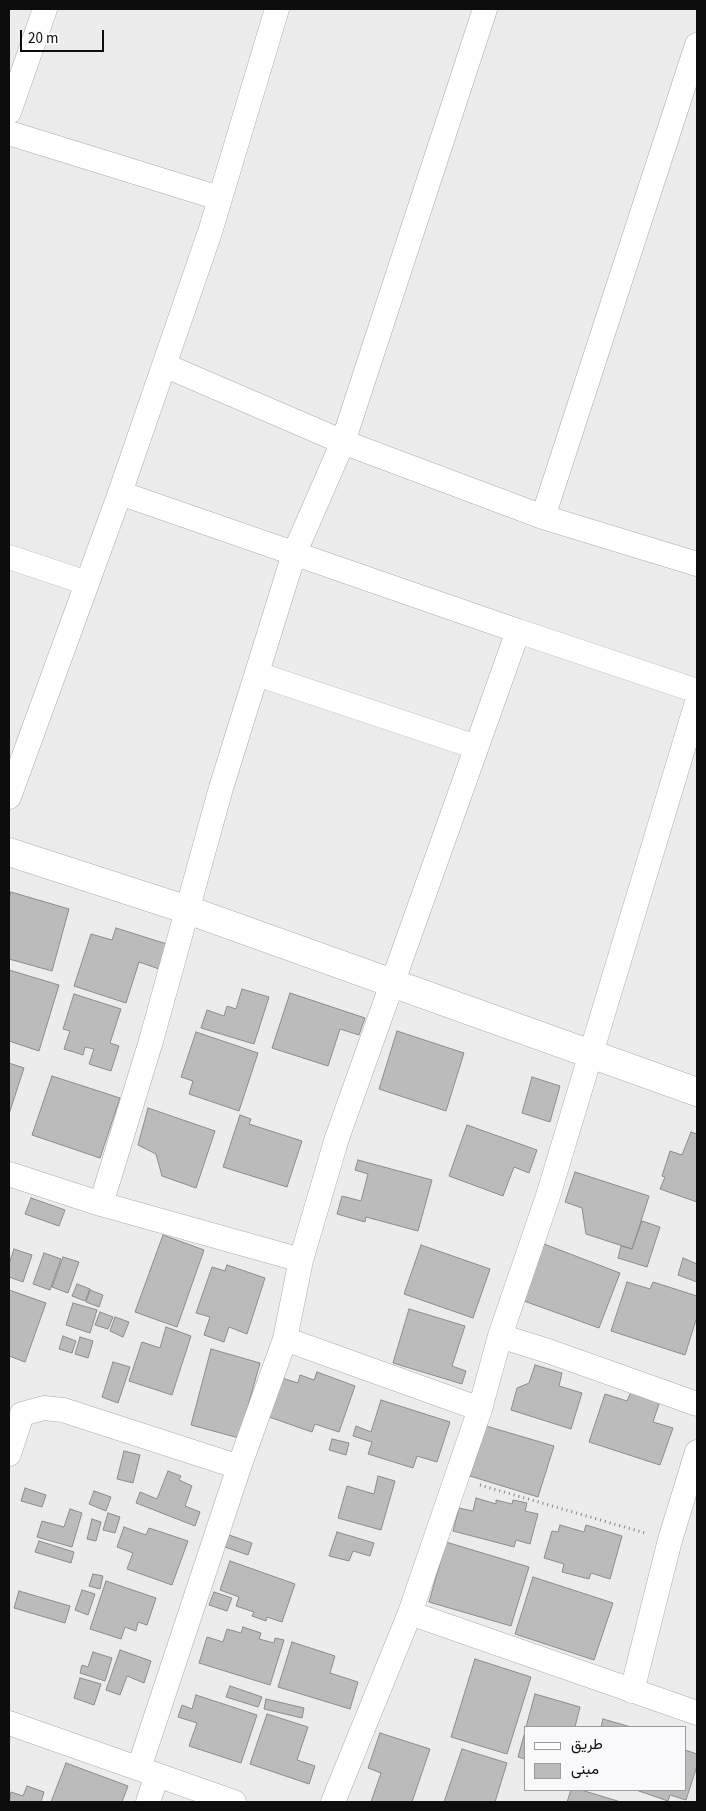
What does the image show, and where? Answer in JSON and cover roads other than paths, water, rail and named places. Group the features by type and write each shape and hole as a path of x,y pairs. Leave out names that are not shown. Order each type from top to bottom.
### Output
{"street":[{"path":"9,112 45,9"},
{"path":"9,797 120,493 164,365 219,198 277,9"},
{"path":"101,1204 151,1041 221,788 294,554 343,442 485,9"},
{"path":"543,517 697,45"},
{"path":"9,133 219,198"},
{"path":"164,365 343,442 543,517 697,564"},
{"path":"120,493 697,691"},
{"path":"9,557 87,583"},
{"path":"148,1802 148,1771 238,1466 284,1339 301,1260 337,1138 391,982 518,631"},
{"path":"257,674 476,747"},
{"path":"332,1802 410,1612 480,1409 500,1336 548,1196 697,702"},
{"path":"9,852 188,910 697,1092"},
{"path":"9,1174 101,1204 301,1260"},
{"path":"500,1336 697,1404"},
{"path":"284,1339 480,1409"},
{"path":"9,1454 22,1414 44,1408 64,1410 238,1466"},
{"path":"632,1691 670,1540 697,1452"},
{"path":"410,1612 697,1713"},
{"path":"9,1724 234,1802"}]}
